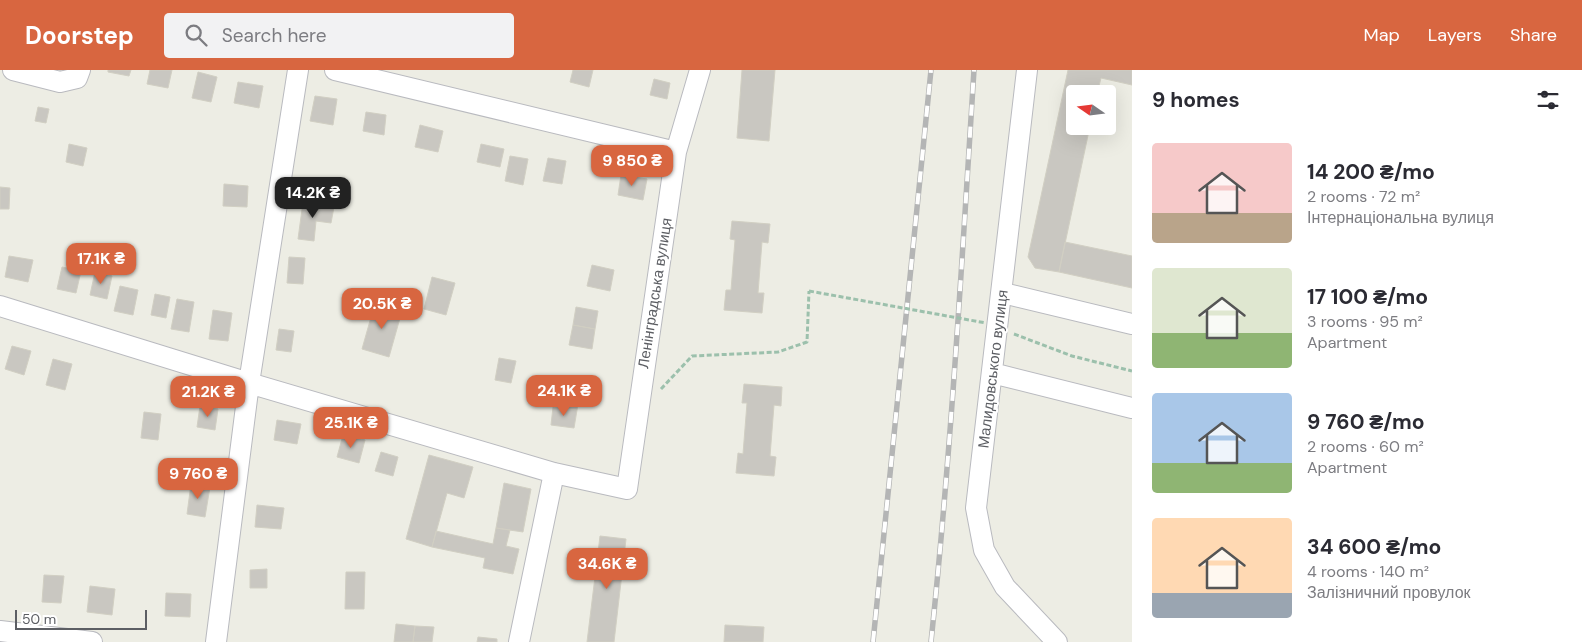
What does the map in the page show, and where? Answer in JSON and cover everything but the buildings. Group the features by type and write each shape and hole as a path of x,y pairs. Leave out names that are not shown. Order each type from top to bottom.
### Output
{"street":[{"path":"13,70 60,82 77,78 80,70"},
{"path":"216,642 249,383 298,70"},
{"path":"336,70 676,152"},
{"name":"Ленінградська вулиця","path":"554,473 627,489 676,152 700,70"},
{"name":"Малидовського вулиця","path":"1027,70 1003,292 976,508 984,550 1005,587 1057,642"},
{"path":"1003,292 1132,324"},
{"path":"0,306 249,383 554,473 519,642"},
{"path":"992,374 1132,408"},
{"path":"0,632 92,642"}],"path":[{"path":"659,391 692,356 778,352 807,342 810,291 994,326"},
{"path":"1012,333 1072,356 1132,371"}],"railway":[{"path":"873,642 931,70"},
{"path":"931,642 950,428 974,70"}]}
